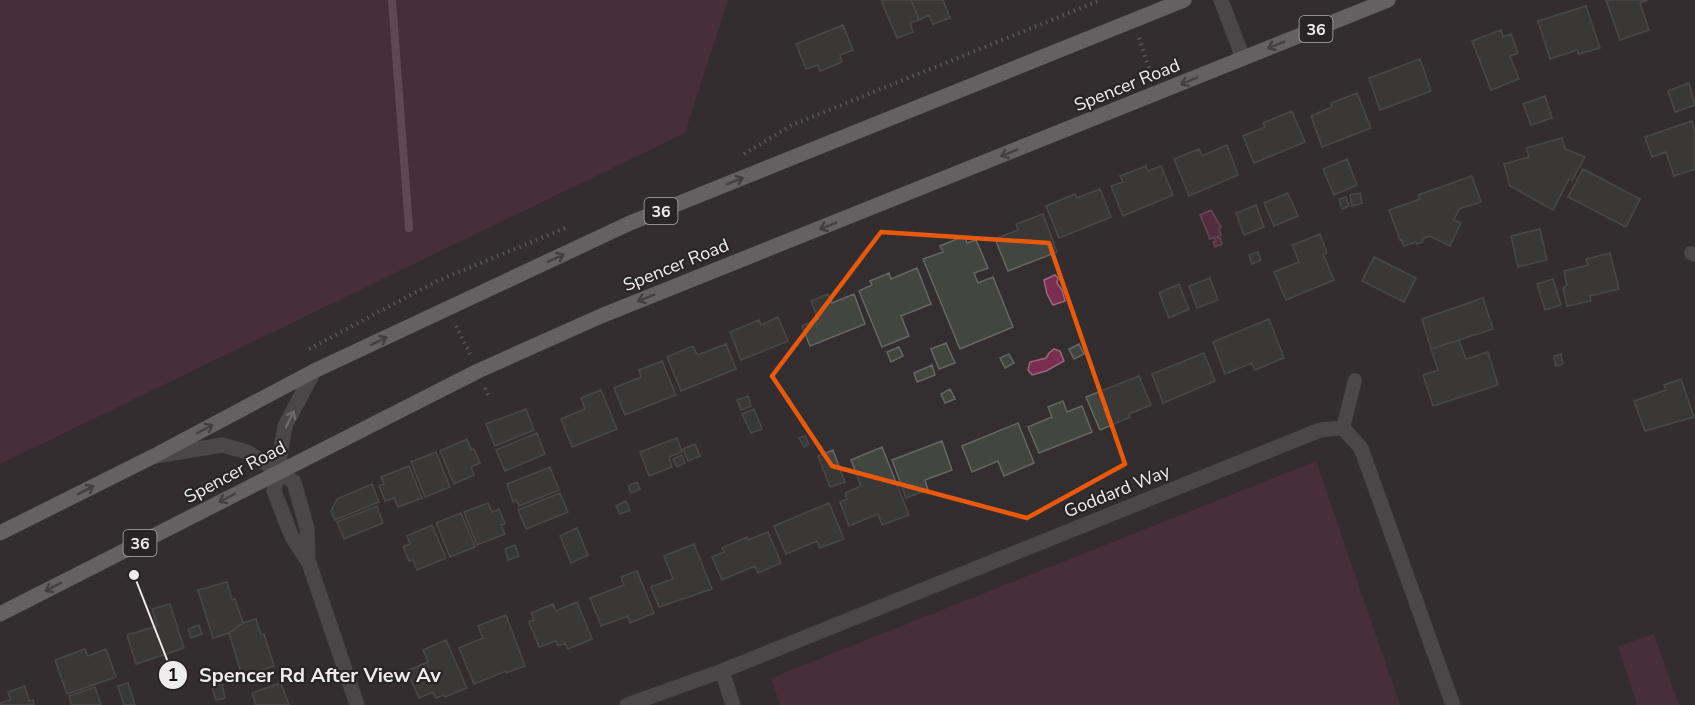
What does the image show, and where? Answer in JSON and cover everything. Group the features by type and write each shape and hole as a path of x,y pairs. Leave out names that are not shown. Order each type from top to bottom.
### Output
{"main road":[{"name":"36","path":"0,533 314,371 630,223 1184,0"},
{"name":"Spencer Road","path":"0,614 477,371 601,316 1388,0"}],"street":[{"path":"1221,0 1243,58"},
{"path":"314,371 285,426 274,491 292,537 309,563 357,705"},
{"path":"1343,428 1361,448 1453,705"},
{"name":"Goddard Way","path":"627,705 722,671 1320,430 1343,428"},
{"path":"153,456 222,445 247,452 278,471 294,482 307,528 309,563"},
{"path":"722,671 734,705"}],"lane":[{"path":"1343,428 1355,380"}],"path":[{"path":"1134,20 1157,94"},
{"path":"437,281 490,399"}],"highlighted area":[{"path":"881,232 1049,243 1125,464 1027,518 832,466 772,376"}],"shaded area":[{"path":"0,0 728,0 685,133 0,464"},
{"path":"1211,210 1221,227 1219,229 1221,235 1217,237 1220,238 1222,244 1215,247 1213,242 1216,241 1214,237 1210,239 1200,215"},
{"path":"1055,275 1065,301 1053,305 1047,294 1044,280"},
{"path":"1054,349 1060,351 1064,361 1046,371 1032,375 1028,370 1030,362 1046,358"},
{"path":"1316,461 1400,705 780,705 771,678"},
{"path":"1654,634 1679,705 1637,705 1618,646"}],"building":[{"path":"881,0 911,0 919,20 910,23 913,32 897,38"},
{"path":"911,0 943,0 950,18 933,24 929,15 919,20"},
{"path":"1606,0 1648,0 1640,3 1649,30 1620,40"},
{"path":"1586,6 1600,48 1579,54 1577,50 1550,59 1538,21"},
{"path":"843,25 853,50 840,55 842,62 820,71 818,65 806,69 796,44"},
{"path":"1501,30 1503,37 1511,34 1518,53 1510,56 1519,79 1491,90 1472,41"},
{"path":"1420,59 1431,91 1380,110 1369,78"},
{"path":"1689,83 1695,105 1675,112 1668,91"},
{"path":"1357,93 1371,128 1322,147 1311,116 1332,107 1331,103"},
{"path":"1545,96 1552,118 1531,125 1523,104"},
{"path":"1292,111 1305,142 1254,163 1243,136 1265,127 1263,123"},
{"path":"1692,121 1695,132 1695,169 1674,176 1666,152 1652,157 1645,137"},
{"path":"1562,138 1565,149 1585,157 1572,181 1569,179 1553,210 1510,186 1504,164 1529,157 1526,148"},
{"path":"1227,145 1238,175 1189,196 1174,159 1199,149 1202,156"},
{"path":"1347,159 1357,185 1334,195 1323,169"},
{"path":"1146,166 1148,171 1161,166 1173,195 1123,216 1111,186 1123,182 1120,176"},
{"path":"1583,169 1640,199 1626,227 1568,197"},
{"path":"1472,176 1481,202 1459,209 1454,220 1461,223 1450,246 1430,236 1422,239 1423,242 1404,246 1389,210 1420,199 1418,195"},
{"path":"1100,189 1111,217 1059,238 1046,206 1075,194 1077,198"},
{"path":"1288,193 1298,216 1274,226 1264,203"},
{"path":"1360,193 1362,203 1352,206 1350,195"},
{"path":"1346,197 1349,206 1342,209 1339,199"},
{"path":"1256,205 1264,227 1244,235 1236,213"},
{"path":"1043,214 1057,252 1008,271 995,239 1018,230 1016,224"},
{"path":"1540,229 1547,260 1518,267 1511,236"},
{"path":"1320,234 1327,253 1323,254 1334,280 1286,300 1274,272 1299,262 1292,245"},
{"path":"964,236 967,243 976,240 988,268 974,273 978,283 993,277 1013,327 960,349 923,259 943,252 940,246"},
{"path":"1258,252 1261,260 1252,264 1249,255"},
{"path":"1610,253 1619,289 1590,296 1591,301 1567,306 1563,288 1567,285 1564,271 1588,265 1586,259"},
{"path":"1374,257 1416,278 1404,302 1362,281"},
{"path":"917,268 931,304 901,316 909,336 882,347 859,291 872,285 870,281 889,273 891,279"},
{"path":"1210,278 1218,300 1197,308 1189,286"},
{"path":"1553,279 1561,305 1545,310 1537,284"},
{"path":"1179,284 1189,309 1169,318 1159,293"},
{"path":"828,294 832,303 854,294 865,324 810,346 802,326 818,319 811,301"},
{"path":"1483,298 1493,329 1431,349 1422,319"},
{"path":"778,317 788,341 741,360 730,332 759,320 761,325"},
{"path":"1269,319 1284,358 1255,370 1252,363 1225,374 1213,342"},
{"path":"1459,340 1466,359 1488,352 1498,385 1433,406 1423,375 1438,370 1431,349"},
{"path":"946,343 955,363 939,369 931,349"},
{"path":"726,344 736,369 681,391 667,357 693,346 697,355"},
{"path":"1079,344 1084,354 1074,359 1069,349"},
{"path":"899,347 903,356 891,362 887,352"},
{"path":"1204,353 1215,381 1163,403 1152,374"},
{"path":"1009,354 1014,363 1005,368 1000,358"},
{"path":"1561,354 1563,364 1556,366 1554,356"},
{"path":"662,361 676,395 625,415 614,388 641,377 639,370"},
{"path":"932,365 935,375 917,382 914,373"},
{"path":"1139,376 1151,405 1100,430 1086,397"},
{"path":"1681,379 1694,417 1645,431 1634,401 1666,390 1664,385"},
{"path":"950,389 955,399 945,403 941,394"},
{"path":"601,390 617,429 572,447 561,419 585,409 581,398"},
{"path":"748,396 751,406 741,410 737,400"},
{"path":"1063,401 1067,412 1082,406 1092,432 1039,453 1028,427 1052,417 1048,407"},
{"path":"526,409 534,430 495,446 486,424"},
{"path":"754,409 762,429 751,433 742,414"},
{"path":"1018,423 1034,463 1004,476 998,461 972,472 962,446"},
{"path":"537,433 545,454 505,471 496,450"},
{"path":"805,436 809,444 804,447 799,438"},
{"path":"677,438 682,452 669,457 672,467 649,476 640,452"},
{"path":"467,439 480,463 471,467 474,475 454,484 440,451"},
{"path":"942,441 952,470 925,480 928,490 906,498 892,460"},
{"path":"695,444 700,456 688,461 683,449"},
{"path":"882,447 909,515 882,525 878,514 849,526 840,502 847,499 845,493 861,486 851,460"},
{"path":"833,450 845,482 830,487 818,456"},
{"path":"436,452 450,487 425,497 411,462"},
{"path":"682,455 685,463 677,467 673,459"},
{"path":"409,466 422,498 398,507 394,498 385,501 379,486 384,484 381,477"},
{"path":"550,467 559,490 519,506 516,500 513,502 507,484"},
{"path":"637,482 640,489 631,493 628,486"},
{"path":"372,484 379,502 335,520 331,511 337,499"},
{"path":"560,493 568,512 526,529 518,510"},
{"path":"626,501 630,510 620,514 616,506"},
{"path":"488,503 492,512 499,509 505,524 501,525 505,534 477,545 464,512"},
{"path":"829,503 844,539 820,548 817,541 786,554 774,526"},
{"path":"377,506 383,523 344,539 337,522"},
{"path":"461,513 475,547 450,557 436,523"},
{"path":"432,525 446,558 417,570 413,560 409,561 403,547 410,544 407,536"},
{"path":"577,528 588,555 571,563 560,536"},
{"path":"768,532 781,563 758,573 755,566 722,580 712,557 724,552 722,548 747,537 748,540"},
{"path":"694,544 712,589 659,607 651,587 673,579 664,556"},
{"path":"515,545 519,556 508,560 505,549"},
{"path":"637,571 654,613 630,623 628,616 601,626 590,598 624,585 621,577"},
{"path":"227,582 232,600 235,599 243,623 229,633 213,638 198,590"},
{"path":"577,602 592,639 568,649 565,643 558,646 556,641 539,647 529,622 534,620 531,613 553,604 556,611"},
{"path":"170,604 184,648 136,664 127,635 157,626 152,609"},
{"path":"506,615 525,666 474,684 459,648 483,638 478,626"},
{"path":"256,619 261,635 264,634 274,666 242,676 229,633 243,623"},
{"path":"199,625 202,634 191,638 188,629"},
{"path":"446,640 467,688 445,697 444,695 436,698 433,692 419,698 407,671 428,662 423,650"},
{"path":"85,649 88,656 106,649 116,677 67,694 55,660"},
{"path":"128,683 135,705 124,705 118,686"},
{"path":"281,683 289,705 256,705 252,693"},
{"path":"222,684 225,698 216,700 212,687"},
{"path":"25,686 29,701 33,700 34,705 0,705 0,703 11,700 8,692"},
{"path":"95,687 101,705 72,705 69,696"}],"waterway":[{"path":"392,0 409,228"}],"place":[{"name":"Spencer Rd After View Av","path":"134,575"}]}
